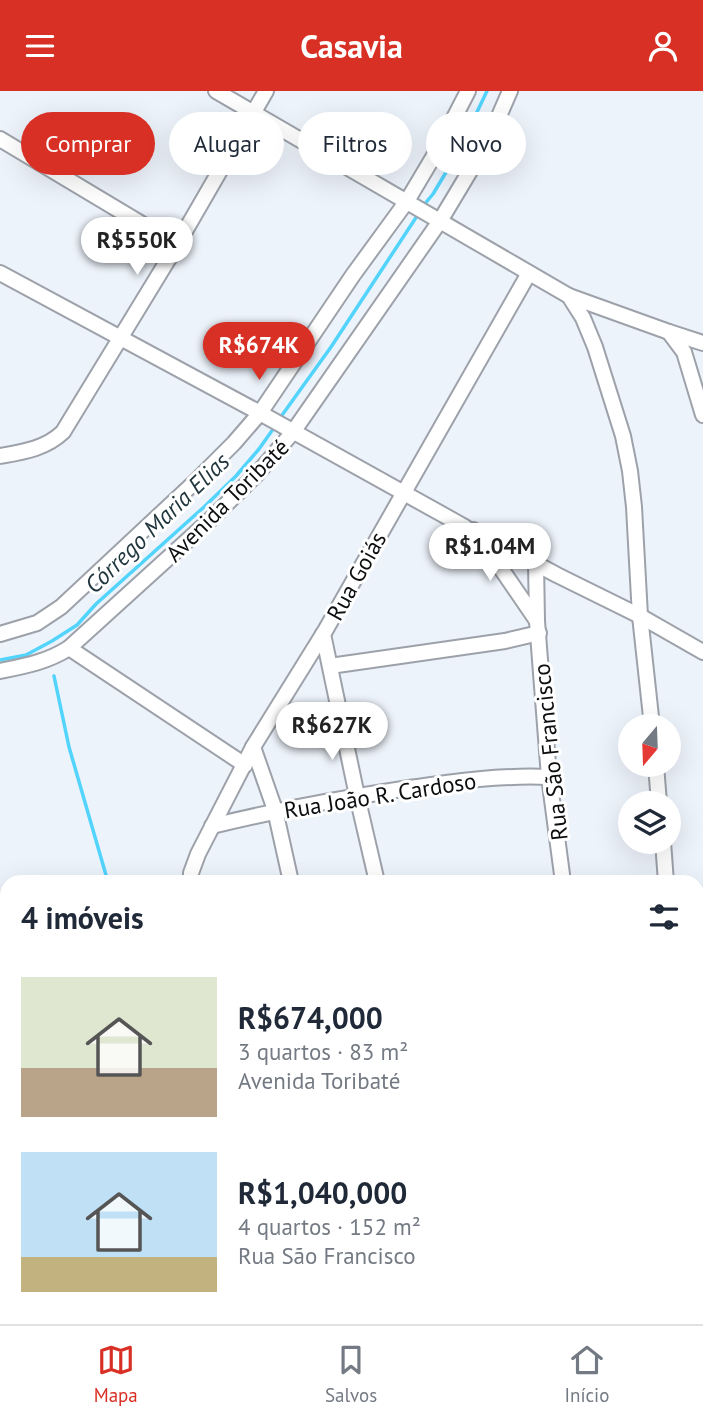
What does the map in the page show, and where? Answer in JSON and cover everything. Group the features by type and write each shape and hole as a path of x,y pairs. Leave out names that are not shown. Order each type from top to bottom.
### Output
{"street":[{"path":"216,91 254,112 266,91"},
{"name":"Avenida Toribaté","path":"0,633 37,623 61,607 264,415 352,275 410,203 468,91"},
{"name":"Avenida Toribaté","path":"0,671 35,664 69,648 210,520 257,473 290,430 479,156 510,91"},
{"path":"284,130 569,296 703,342"},
{"path":"0,139 177,245"},
{"path":"0,456 32,451 55,440 63,432 218,175"},
{"path":"0,273 465,527 640,616 703,653"},
{"name":"Rua Goiás","path":"191,875 198,854 253,747 323,634 529,273"},
{"path":"569,296 583,318 595,347 623,436 630,471 640,616 651,714"},
{"path":"669,332 684,352 703,415"},
{"path":"330,666 505,641 538,627 500,567 465,527"},
{"name":"Rua São Francisco","path":"536,563 549,776 562,875"},
{"path":"323,634 356,796 375,875"},
{"path":"69,648 245,765"},
{"path":"253,747 275,810 289,875"},
{"name":"Rua João R. Cardoso","path":"212,826 275,810 356,796 475,779 549,776"},
{"path":"664,854 665,875"},
{"path":"0,1277 0,1283"}],"waterway":[{"name":"Córrego Maria Elias","path":"423,206 457,154 487,91"},
{"name":"Córrego Maria Elias","path":"280,418 331,347 419,213"},
{"name":"Córrego Maria Elias","path":"0,660 26,655 77,625 96,604 236,476 276,425"},
{"path":"54,676 69,747 106,875"}]}
